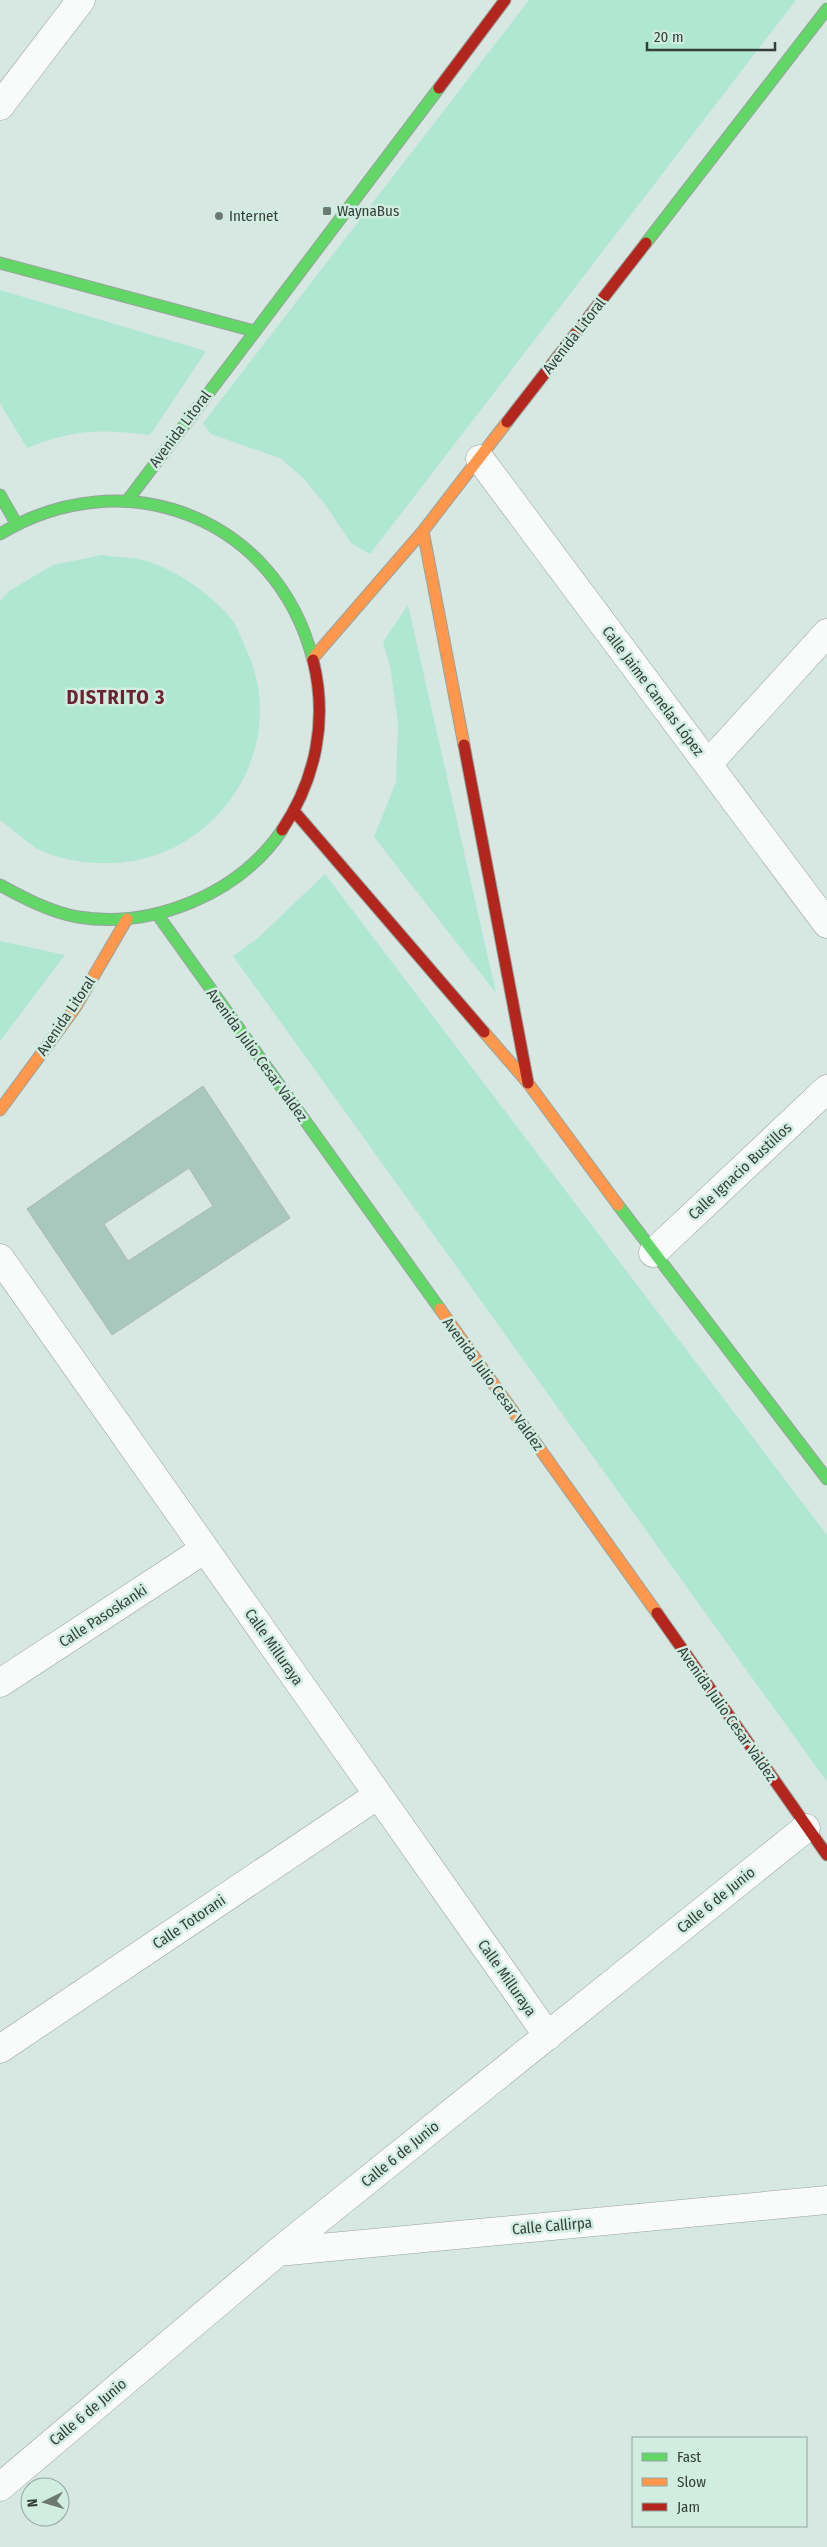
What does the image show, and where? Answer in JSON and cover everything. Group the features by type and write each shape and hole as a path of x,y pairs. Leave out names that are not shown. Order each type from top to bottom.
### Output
{"main road":[{"name":"Avenida Litoral","path":"127,501 505,0"},
{"name":"Avenida Litoral","path":"314,657 423,532 827,8"},
{"path":"0,262 254,331"},
{"path":"0,495 16,523"},
{"path":"0,534 16,523 58,507 103,500 127,501 174,510 201,520 234,540 263,566 287,597 305,631 314,657 320,696 318,736 310,774 294,810 269,847 237,878 199,900 157,914 127,919 77,916 32,903 0,885"},
{"path":"423,532 528,1083"},
{"path":"294,810 528,1083 653,1253 827,1479"},
{"name":"Avenida Julio Cesar Valdez","path":"157,914 638,1586 806,1828 827,1855"},
{"name":"Avenida Litoral","path":"0,1110 75,1008 127,919"}],"street":[{"path":"0,106 81,0"},
{"name":"Calle Jaime Canelas López","path":"480,459 827,924"},
{"path":"708,764 827,634"},
{"name":"Calle Ignacio Bustillos","path":"653,1253 827,1088"},
{"name":"Calle Milluraya","path":"0,1258 548,2036"},
{"name":"Calle Pasoskanki","path":"0,1683 205,1549"},
{"name":"Calle Totorani","path":"0,2049 378,1795"},
{"name":"Calle 6 de Junio","path":"0,2487 278,2252 806,1828"},
{"name":"Calle Callirpa","path":"278,2252 827,2200"}],"green space":[{"path":"529,0 796,0 370,554 351,543 324,503 303,478 280,458 211,434 203,423"},
{"path":"0,290 206,351 150,435 102,431 87,432 59,437 27,448 0,403"},
{"path":"102,555 143,560 166,569 197,587 225,612 233,621 240,635 258,686 260,722 252,758 236,790 214,819 185,841 151,857 113,863 94,863 54,856 36,848 0,820 0,601 9,591 53,565"},
{"path":"408,605 496,993 374,837 396,782 398,723 390,666 383,642"},
{"path":"325,874 827,1535 827,1782 233,956 257,939"},
{"path":"0,941 65,955 0,1041"}],"building":[{"path":"203,1086 290,1218 112,1335 27,1209","holes":["189,1168 213,1206 128,1261 104,1224"]}],"traffic: fast":[{"path":"646,243 827,9"},
{"path":"127,501 439,88"},
{"path":"0,263 254,331"},
{"path":"0,495 16,523"},
{"path":"0,534 48,512 96,502 144,503 190,515 231,538 266,569 294,610 313,660"},
{"path":"0,885 57,912 78,917 107,919 164,912 192,902 218,889 243,872 264,853 282,830"},
{"path":"157,914 440,1309"},
{"path":"618,1205 827,1479"}],"traffic: slow":[{"path":"314,657 423,531 507,422"},
{"path":"423,531 464,745"},
{"path":"0,1110 75,1008 127,919"},
{"path":"484,1032 528,1083 618,1205"},
{"path":"440,1309 657,1613"}],"traffic: jam":[{"path":"439,88 505,0"},
{"path":"507,422 646,243"},
{"path":"282,830 294,811 303,790 311,770 316,748 319,727 319,705 313,660"},
{"path":"464,745 528,1083"},
{"path":"294,811 484,1032"},
{"path":"657,1613 827,1855"}],"place":[{"name":"WaynaBus","path":"327,211"},
{"name":"Internet","path":"219,216"}],"district":[{"name":"DISTRITO 3","path":"116,697"}]}
